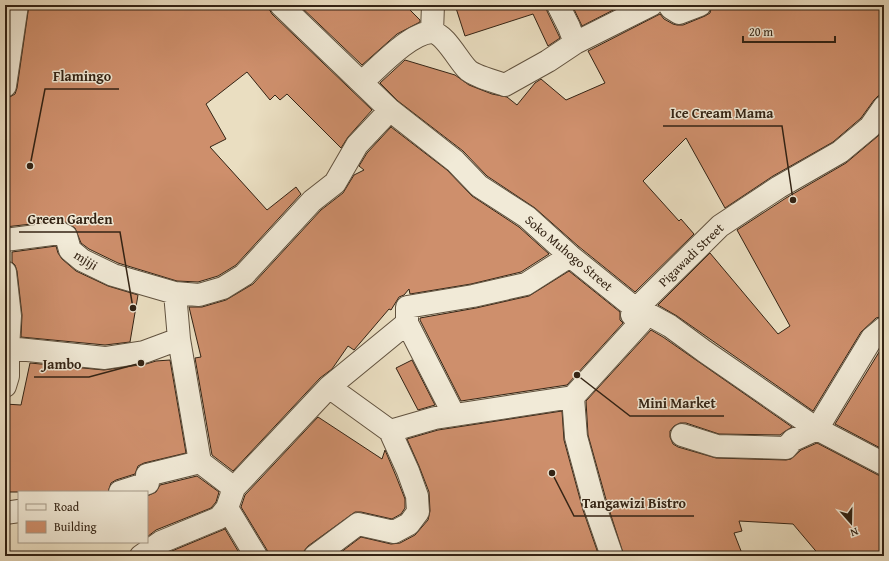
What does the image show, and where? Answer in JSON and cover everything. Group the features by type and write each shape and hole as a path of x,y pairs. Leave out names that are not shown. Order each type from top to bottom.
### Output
{"street":[{"path":"5,86 17,5"},
{"name":"Soko Muhogo Street","path":"281,5 390,110 455,161 478,186 527,217 570,256 636,308 670,326 817,429 884,464"},
{"path":"432,32 433,5"},
{"path":"558,5 575,43"},
{"path":"362,82 409,41 426,33 432,32 436,33 453,51 467,70 505,85 548,61 575,43 651,5"},
{"path":"670,5 671,8 679,13 700,5"},
{"name":"Pigawadi Street","path":"636,308 720,226 779,187 840,152 870,127 884,107"},
{"path":"234,488 200,462 179,339 176,293 199,294 223,288 244,275 312,201 335,183 357,144 390,110"},
{"name":"mjiji","path":"5,240 60,233 66,236 70,250 82,260 113,275 176,293"},
{"path":"454,415 407,324 407,307 473,296 526,284 570,256"},
{"path":"5,272 10,316 8,376 5,386"},
{"path":"390,431 436,418 573,397 641,322 632,315 636,308"},
{"path":"141,556 161,542 218,518 227,508 234,488 329,387 407,324"},
{"path":"682,435 717,446 786,448 794,440 817,429 872,338 884,328"},
{"path":"8,348 105,358 144,352 179,339"},
{"path":"315,556 358,524 394,532 409,524 418,512 417,496 408,471 390,431 329,387"},
{"path":"573,397 576,437 597,514 612,556"},
{"path":"124,491 148,484 147,475 200,462"},
{"path":"227,508 256,556"},
{"path":"5,513 18,511"}],"building":[{"path":"29,5 269,5 269,9 272,14 372,110 348,137 341,148 287,94 280,100 275,95 270,100 247,72 206,104 226,139 210,147 267,210 296,187 301,194 236,265 218,276 198,282 177,281 118,263 89,249 81,243 75,228 65,222 58,221 5,227 5,146 7,146 8,98 15,94 17,88"},
{"path":"299,5 405,5 420,20 420,22 397,34 362,65"},
{"path":"455,5 546,5 547,11 560,38 548,46 533,14 465,36"},
{"path":"572,5 623,5 582,26"},
{"path":"712,5 884,5 884,95 878,96 861,118 833,142 773,176 725,208 686,138 643,181 679,221 681,219 694,234 635,292 578,246 535,208 487,176 463,151 398,101 380,83 405,60 455,75 469,85 492,94 507,97 517,105 535,83 541,79 566,100 605,83 588,51 660,14 664,19 673,24 683,25 710,13"},
{"path":"391,127 447,170 472,196 519,227 549,254 521,272 471,284 410,294 409,289 404,295 399,297 391,310 389,309 354,350 348,346 332,369 320,378 233,471 212,455 195,358 201,357 189,307 202,307 226,300 253,284 321,210 343,193 354,175 364,170 359,166 367,153"},
{"path":"884,129 884,316 876,318 861,332 813,411 677,316 658,305 710,253 778,334 790,326 737,230 786,198 846,163 878,136"},
{"path":"56,246 62,259 76,271 108,286 138,295 130,342 105,345 21,337 22,315 17,271 12,262 12,252"},
{"path":"569,271 620,312 620,320 623,323 567,385 461,401 420,318 476,308 529,296"},
{"path":"651,330 792,427 780,435 719,434 686,423 680,423 674,426 670,431 670,437 673,444 678,447 716,458 786,460 791,459 801,450 817,443 878,475 884,476 884,556 820,556 793,524 739,521 742,531 734,533 743,556 624,556 588,435 586,401"},
{"path":"884,344 884,450 835,424"},
{"path":"170,360 186,453 144,463 138,466 135,474 111,483 108,491 5,492 5,404 21,405 30,363 104,370 146,364 156,361"},
{"path":"412,360 435,405 418,410 396,368"},
{"path":"562,411 564,440 583,510 599,556 336,556 361,537 391,544 400,543 415,535 428,520 430,511 429,492 407,439 438,430"},
{"path":"318,417 382,459 385,450 405,499 405,508 401,514 392,519 355,512 308,546 304,551 303,556 268,556 267,550 241,507 245,495"},
{"path":"197,476 219,492 216,502 211,508 156,530 148,536 148,496 156,492 160,485"},
{"path":"225,529 241,556 163,556 167,553"}],"place":[{"name":"Flamingo","path":"30,166"},
{"name":"Ice Cream Mama","path":"793,200"},
{"name":"Green Garden","path":"133,308"},
{"name":"Jambo","path":"141,363"},
{"name":"Mini Market","path":"577,375"},
{"name":"Tangawizi Bistro","path":"552,473"}]}
